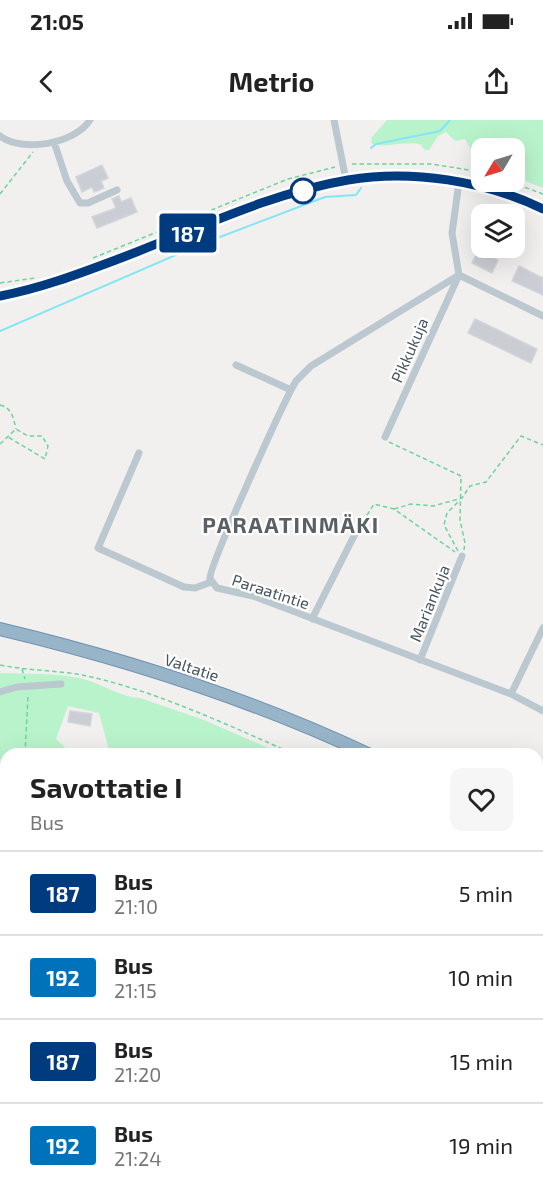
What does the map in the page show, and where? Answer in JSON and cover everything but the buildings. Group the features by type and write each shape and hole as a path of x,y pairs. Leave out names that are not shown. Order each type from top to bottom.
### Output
{"highway":[{"name":"Valtatie","path":"0,628 88,652 229,697 353,748"}],"street":[{"path":"0,136 8,142 36,146 54,142 86,127 90,120"},
{"path":"334,120 346,180"},
{"path":"54,142 68,181 80,203 88,203 117,190"},
{"path":"0,296 26,291 67,278 263,204 346,180 420,178 459,182 500,192 543,209"},
{"path":"459,182 452,233 459,275 543,316"},
{"name":"Paraatintie","path":"459,275 311,366 291,390 209,574 211,582 217,588 253,596 511,694 543,711"},
{"name":"Pikkukuja","path":"385,437 459,275"},
{"path":"236,365 291,390"},
{"path":"139,453 98,548 176,584 195,588 211,582"},
{"path":"312,619 355,534"},
{"name":"Mariankuja","path":"420,660 462,556"},
{"path":"511,694 543,628"},
{"path":"0,692 27,686 61,684"}],"path":[{"path":"0,194 36,146"},
{"path":"525,187 543,194"},
{"path":"0,405 7,407 11,412 16,429 28,436 42,436 46,441 45,459 8,437"},
{"path":"0,444 16,429"},
{"path":"462,556 444,525 451,506 462,498 470,486 486,482 521,436 543,445"},
{"path":"385,437 397,447 461,476 460,520 465,543 462,556"},
{"path":"394,510 411,504 433,506 462,498"},
{"path":"355,534 374,504 394,510 462,556"},
{"path":"0,665 86,676 115,683 235,728 280,748"},
{"path":"22,669 27,686 25,748"}],"green space":[{"path":"387,120 543,120 543,188 525,181 525,138 471,138 471,150 465,139 455,141 446,132 438,136 429,150 425,150 420,144 414,143 372,144 371,138"},
{"path":"0,673 60,675 87,680 204,720 268,748 108,748 99,713 68,706 56,739 66,748 0,748"}],"waterway":[{"path":"371,148 376,144 440,131 450,120"},
{"path":"0,331 199,245 325,197 356,195 361,188"}],"bus line":[{"name":"187","path":"0,296 26,291 67,278 263,204 308,189 346,180 388,177 459,182 516,197 543,209"}],"district":[{"name":"PARAATINMÄKI","path":"291,524"}]}
